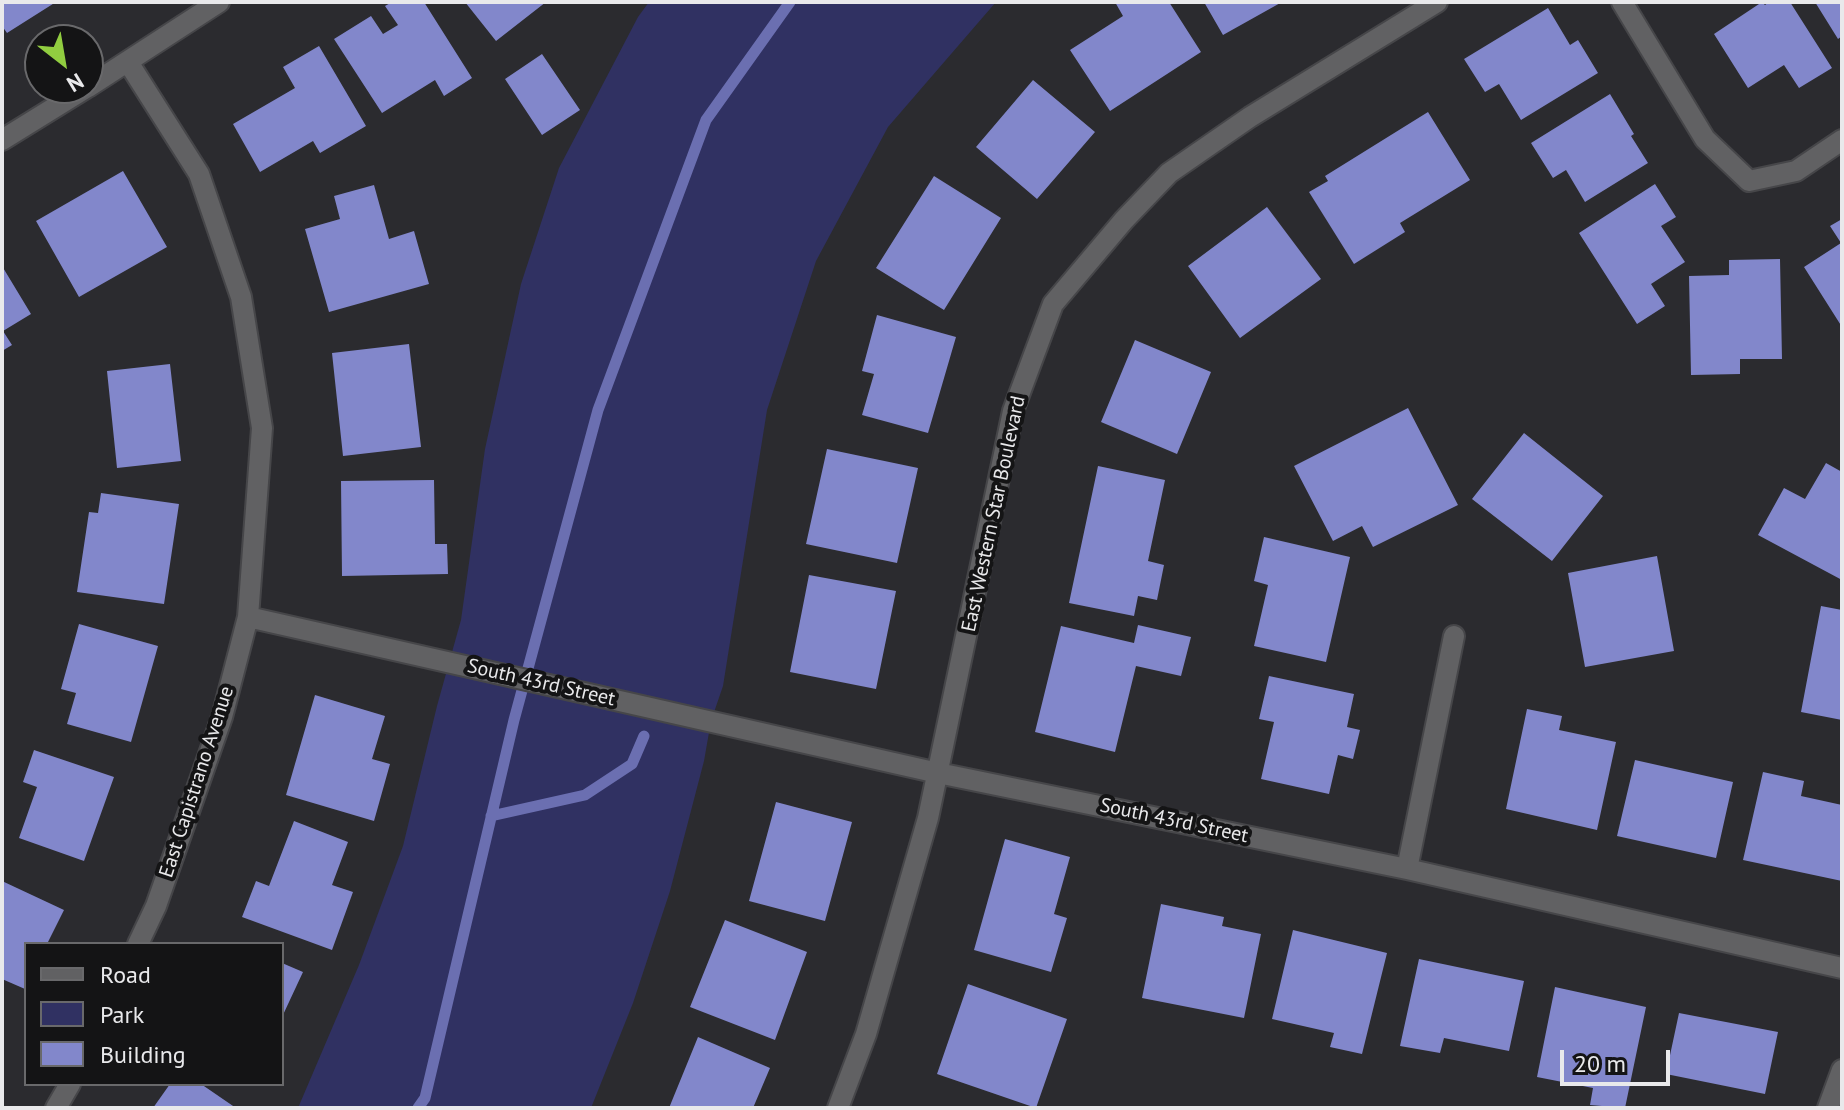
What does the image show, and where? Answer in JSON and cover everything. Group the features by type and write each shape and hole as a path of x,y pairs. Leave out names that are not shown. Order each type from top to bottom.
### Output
{"street":[{"path":"104,77 219,2"},
{"name":"East Western Star Boulevard","path":"838,1108 866,1034 928,818 1013,411 1053,304 1124,220 1169,173 1250,117 1437,2"},
{"path":"1622,2 1705,139 1749,181 1796,171 1842,140"},
{"path":"128,62 199,174 241,297 262,428 248,617"},
{"path":"2,140 60,104"},
{"name":"South 43rd Street","path":"248,617 938,773 1407,869 1842,968"},
{"name":"East Capistrano Avenue","path":"139,942 156,906 222,717 248,617"},
{"path":"1407,869 1454,636"},
{"path":"1828,1108 1842,1070"},
{"path":"56,1108 69,1086"}],"green space":[{"path":"649,2 996,2 888,127 816,261 767,410 723,686 711,721 704,761 670,891 633,1003 591,1108 298,1108 359,965 403,846 461,620 485,449 521,284 559,168 638,17"}],"building":[{"path":"2,2 56,2 7,33 2,26"},
{"path":"392,2 424,2 472,78 444,96 435,80 382,113 334,39 371,16 383,34 398,25 385,6"},
{"path":"465,2 546,2 496,41"},
{"path":"1115,2 1169,2 1201,52 1110,111 1070,50 1123,16"},
{"path":"1204,2 1282,2 1223,35"},
{"path":"1762,2 1765,5 1769,2 1790,2 1832,68 1799,88 1784,65 1748,88 1714,34"},
{"path":"1815,2 1842,2 1842,36 1838,39"},
{"path":"1548,8 1570,45 1578,40 1598,73 1521,120 1499,84 1485,92 1464,59"},
{"path":"319,46 366,126 320,153 313,141 260,172 233,124 295,88 283,67"},
{"path":"542,54 580,110 542,135 505,79"},
{"path":"1033,80 1095,132 1037,199 976,147"},
{"path":"1610,94 1648,163 1585,202 1566,170 1553,178 1531,143"},
{"path":"1428,112 1470,180 1400,223 1405,232 1354,264 1309,192 1328,181 1325,176"},
{"path":"123,171 167,247 79,297 36,221"},
{"path":"934,176 1001,218 944,310 876,268"},
{"path":"1655,184 1676,217 1661,226 1685,262 1651,284 1665,306 1637,324 1579,233"},
{"path":"374,185 389,239 414,231 429,284 329,312 305,229 340,219 334,196"},
{"path":"1267,207 1321,279 1240,338 1188,266"},
{"path":"1842,219 1842,327 1804,267 1841,243 1830,226"},
{"path":"1780,259 1782,359 1740,359 1740,374 1691,375 1689,276 1729,275 1729,260"},
{"path":"2,266 31,314 3,331 12,345 2,351"},
{"path":"877,315 956,337 928,433 862,415 874,374 862,371"},
{"path":"1135,340 1211,372 1177,454 1101,422"},
{"path":"409,344 421,447 343,456 332,353"},
{"path":"170,364 181,461 117,468 107,371"},
{"path":"1408,408 1458,505 1373,547 1362,526 1333,541 1294,466"},
{"path":"1524,433 1603,496 1552,561 1472,499"},
{"path":"827,449 918,468 897,563 806,544"},
{"path":"1826,463 1842,472 1842,580 1758,535 1784,488 1805,499"},
{"path":"1098,466 1165,480 1148,561 1164,565 1157,600 1138,596 1134,616 1069,603"},
{"path":"434,480 435,544 447,544 448,574 342,576 341,481"},
{"path":"101,493 179,504 164,604 77,592 89,512 98,513"},
{"path":"1264,537 1350,557 1326,662 1254,646 1268,585 1254,581"},
{"path":"1657,556 1674,651 1585,667 1568,573"},
{"path":"809,575 896,591 876,689 790,672"},
{"path":"1821,606 1842,610 1842,720 1801,712"},
{"path":"79,624 158,646 131,742 67,724 76,693 61,689"},
{"path":"1138,625 1191,637 1181,676 1136,666 1115,752 1035,732 1061,626 1134,643"},
{"path":"1269,676 1354,694 1347,727 1360,730 1353,759 1338,755 1329,794 1261,779 1274,722 1259,719"},
{"path":"315,695 385,716 372,759 390,764 374,821 286,795"},
{"path":"1527,709 1562,716 1559,730 1616,742 1597,830 1506,809"},
{"path":"34,750 114,777 84,861 19,838 37,787 23,782"},
{"path":"1635,760 1733,782 1716,858 1617,836"},
{"path":"1763,772 1804,781 1801,796 1842,805 1842,881 1743,860"},
{"path":"776,802 852,822 825,921 749,901"},
{"path":"294,821 348,842 332,885 353,892 332,950 242,917 256,881 269,886"},
{"path":"1005,839 1070,857 1054,914 1067,918 1051,972 974,950"},
{"path":"2,881 64,910 48,942 24,942 24,989 2,979"},
{"path":"1161,904 1224,917 1222,926 1261,934 1244,1018 1142,998"},
{"path":"725,920 807,952 775,1040 690,1007"},
{"path":"1293,930 1387,953 1362,1054 1330,1047 1334,1033 1272,1019"},
{"path":"1419,959 1524,981 1509,1051 1444,1038 1440,1053 1400,1046"},
{"path":"284,964 303,972 284,1013"},
{"path":"968,984 1067,1019 1036,1108 937,1074"},
{"path":"1555,987 1646,1007 1625,1108 1590,1105 1593,1088 1537,1077"},
{"path":"1679,1013 1778,1032 1765,1094 1666,1074"},
{"path":"698,1037 770,1068 753,1108 669,1108"},
{"path":"169,1086 204,1086 236,1108 153,1108"}],"waterway":[{"path":"418,1108 425,1098 514,720 598,410 706,120 790,2"},
{"path":"491,816 585,795 632,764 644,736"}]}
